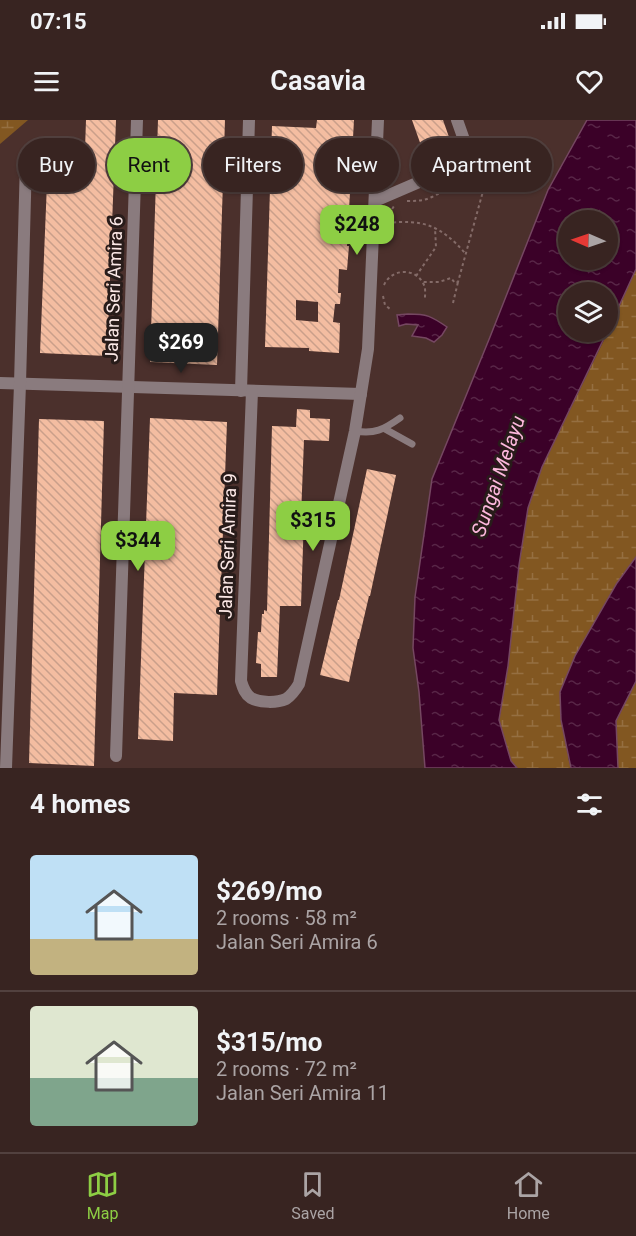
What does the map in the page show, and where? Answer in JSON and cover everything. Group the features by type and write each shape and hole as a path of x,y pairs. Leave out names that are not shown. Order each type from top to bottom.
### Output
{"street":[{"name":"Jalan Seri Amira 6","path":"117,756 137,120"},
{"name":"Jalan Seri Amira 9","path":"249,120 241,681 243,690 251,698 273,702 285,699 300,684 355,431"},
{"path":"355,431 368,349 378,120"},
{"path":"375,201 461,164 467,159 468,150 457,120"},
{"path":"6,768 25,192"},
{"path":"0,383 361,394"}],"lane":[{"path":"355,431 385,429 400,418"},
{"path":"385,429 412,444"}],"path":[{"path":"387,223 394,206 401,202 424,200 467,178 482,179 484,184 453,303"},
{"path":"373,234 387,223 406,220 434,227 443,232 465,254"},
{"path":"416,276 436,247 434,227"},
{"path":"383,288 384,282 390,275 407,271 423,282 425,298"},
{"path":"423,282 439,282 451,278 455,283 458,282"},
{"path":"382,294 385,305 390,309"}],"green space":[{"path":"0,120 28,120 0,144"},
{"path":"636,269 636,557 617,583 568,758 571,768 517,768 511,761 499,720 528,508 542,467 603,342 618,342 618,310"},
{"path":"636,681 636,768 618,768 616,721"}],"water":[{"name":"Sungai Melayu","path":"587,120 636,120 636,269 618,308 618,282 558,282 558,342 602,342 542,467 528,508 499,720 511,761 517,768 425,768 413,648 415,597 432,479 547,192 552,192 552,183"},
{"path":"397,315 429,316 447,327 434,342 412,336 418,325 399,326"},
{"path":"636,557 636,681 616,721 618,768 571,768 561,720 560,692 575,656 617,583"}],"building":[{"path":"86,120 116,120 115,138 107,138 107,192 113,192 107,356 40,353 47,192 95,192 95,138 85,138"},
{"path":"158,120 225,120 224,138 203,138 203,192 223,192 217,365 150,362 156,192 191,192 191,138 157,138"},
{"path":"317,120 354,120 353,138 315,138 315,192 350,192 347,270 339,269 340,304 335,304 333,322 340,323 339,353 309,351 309,348 265,347 270,192 303,192 303,138 272,138 272,126 316,128","holes":["296,300 318,302 318,322 296,320"]},
{"path":"412,120 443,120 449,138 418,138"},
{"path":"297,409 310,410 310,418 330,419 329,441 304,440 301,606 280,606 277,677 261,677 261,664 256,663 258,632 261,632 262,614 264,610 267,611 272,426 296,427"},
{"path":"150,418 227,422 217,695 174,693 173,741 138,739"},
{"path":"39,419 104,421 94,766 29,763"},
{"path":"367,469 396,475 349,682 320,675 339,600"}]}
